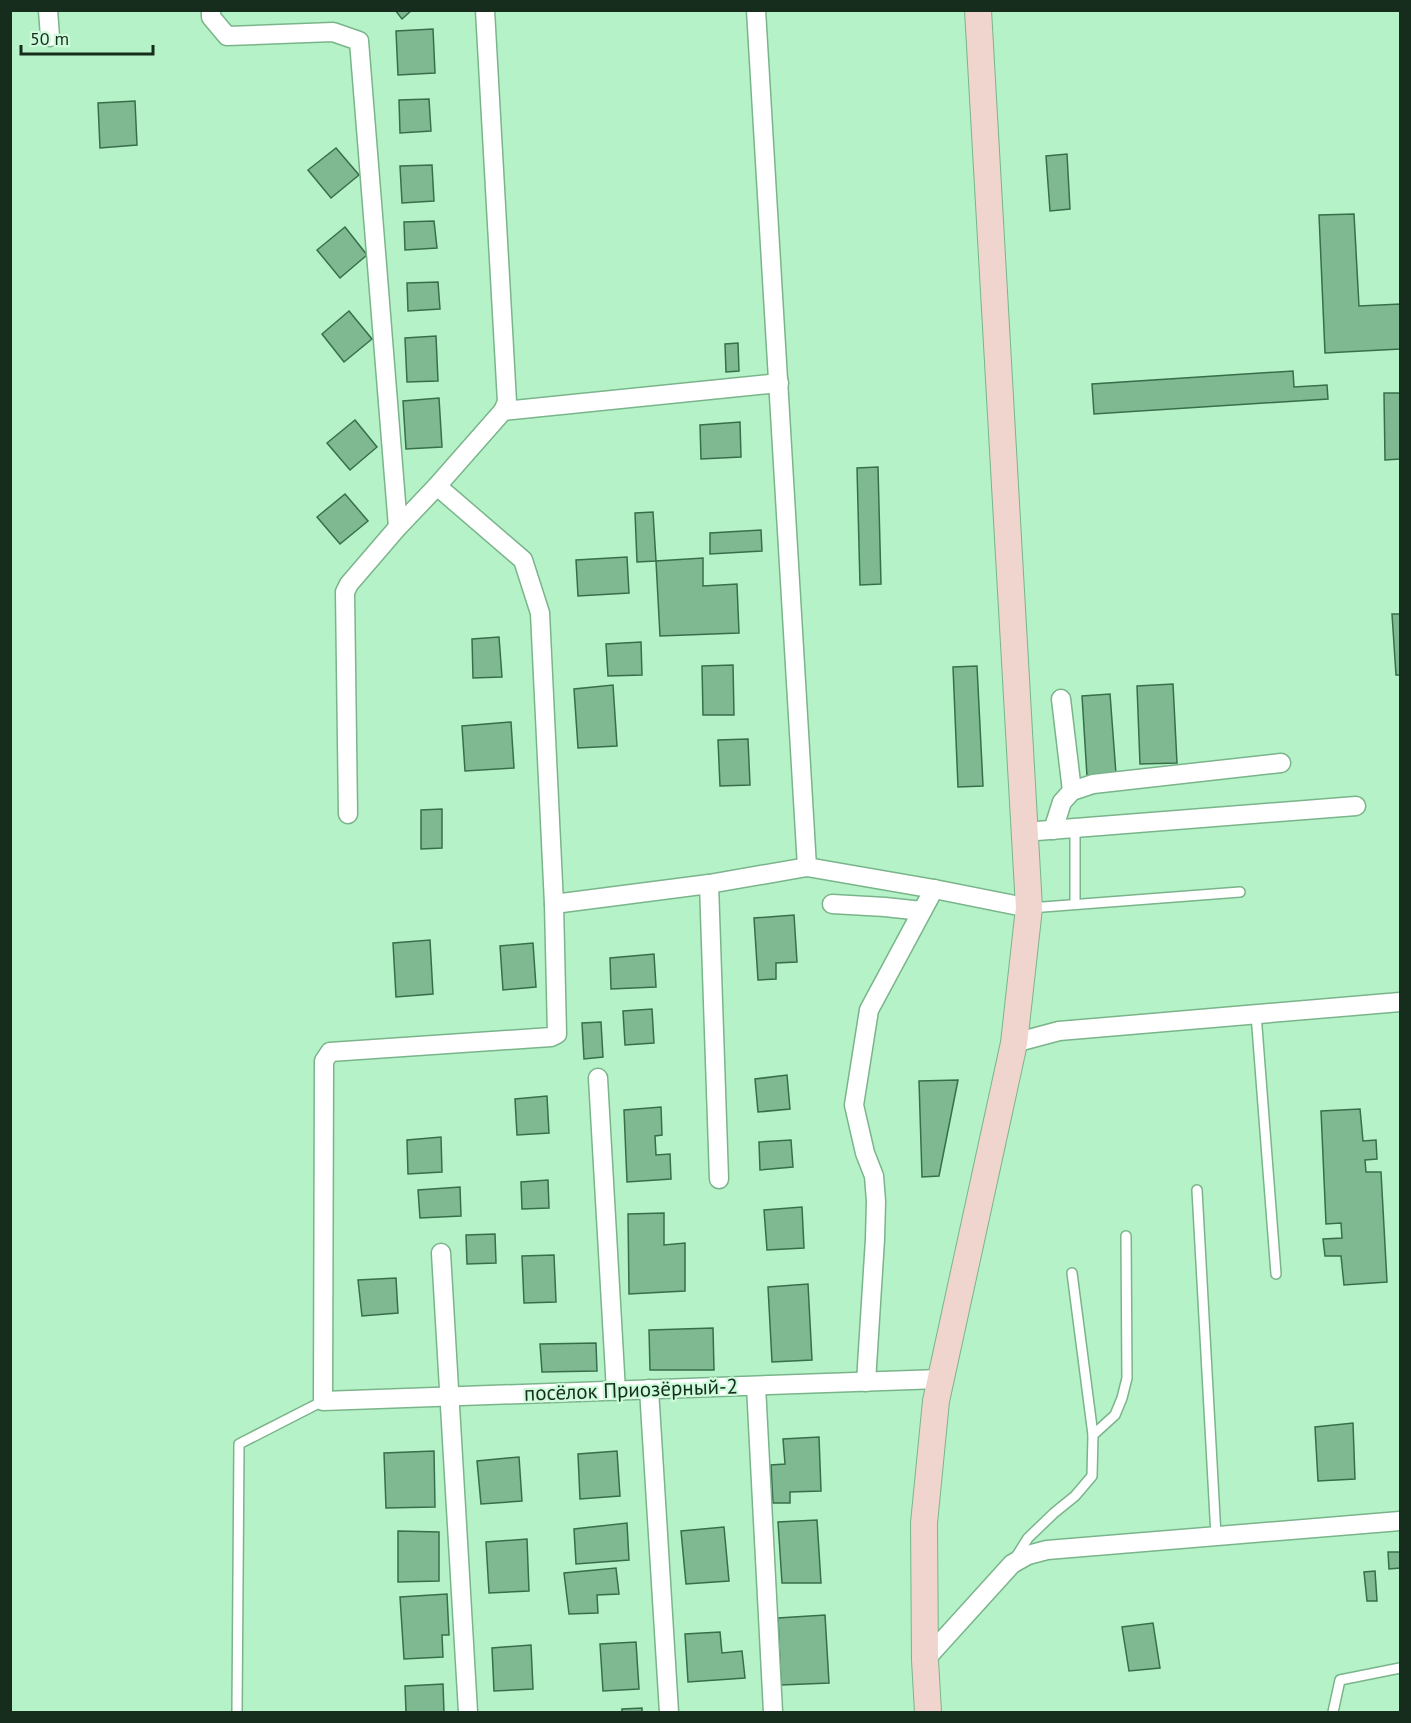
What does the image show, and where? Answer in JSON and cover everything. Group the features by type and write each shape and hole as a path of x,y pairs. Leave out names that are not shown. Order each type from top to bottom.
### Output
{"street":[{"path":"48,10 50,37"},
{"path":"211,10 211,17 227,36 333,32 359,41 398,527"},
{"path":"348,814 345,592 349,584 398,527 503,411 507,402 485,10"},
{"path":"756,10 807,867"},
{"path":"928,1713 925,1660 924,1523 936,1401 1014,1043 1029,908 978,10"},
{"path":"503,411 779,383"},
{"path":"323,1401 324,1061 330,1052 551,1037 557,1034 554,904 540,613 523,560 437,486"},
{"path":"1061,699 1072,791"},
{"path":"1053,830 1062,802 1072,791 1093,783 1281,763"},
{"path":"1024,832 1356,806"},
{"path":"554,904 709,884 807,867 1029,908"},
{"path":"709,884 719,1179"},
{"path":"866,1382 876,1201 874,1176 865,1153 854,1105 869,1010 934,889"},
{"path":"832,904 922,911"},
{"path":"1014,1043 1059,1031 1401,1002"},
{"path":"597,1078 616,1391"},
{"path":"441,1253 468,1713"},
{"name":"посёлок Приозёрный-2","path":"323,1401 940,1379"},
{"path":"756,1386 773,1713"},
{"path":"649,1389 669,1713"},
{"path":"925,1660 1012,1564 1028,1555 1047,1550 1401,1521"}],"lane":[{"path":"1075,828 1075,904"},
{"path":"1029,908 1240,892"},
{"path":"1256,1014 1276,1274"},
{"path":"1197,1190 1216,1536"},
{"path":"1093,1435 1114,1415 1122,1398 1127,1378 1126,1236"},
{"path":"1012,1564 1028,1538 1075,1496 1092,1476 1093,1435 1072,1273"},
{"path":"237,1713 239,1444 323,1401"},
{"path":"1333,1713 1340,1680 1401,1668"}],"building":[{"path":"395,10 412,10 402,19"},
{"path":"433,29 435,73 398,75 396,31"},
{"path":"429,99 431,131 400,133 399,100"},
{"path":"135,101 137,145 100,148 98,103"},
{"path":"336,148 359,175 331,198 308,170"},
{"path":"1067,154 1070,209 1050,211 1046,156"},
{"path":"432,165 434,201 402,203 400,166"},
{"path":"1354,214 1359,306 1400,304 1400,349 1325,353 1319,215"},
{"path":"434,221 437,248 405,250 404,222"},
{"path":"345,227 367,255 340,278 317,250"},
{"path":"438,282 440,309 408,311 407,283"},
{"path":"349,311 372,339 344,362 322,334"},
{"path":"436,336 438,381 407,382 405,338"},
{"path":"738,343 739,371 726,372 725,344"},
{"path":"1293,371 1294,387 1327,385 1328,399 1094,414 1092,384"},
{"path":"1384,393 1400,393 1400,459 1385,460"},
{"path":"439,398 442,447 406,449 403,401"},
{"path":"355,420 377,447 350,470 327,443"},
{"path":"740,422 741,457 701,459 700,425"},
{"path":"878,467 881,584 860,585 857,468"},
{"path":"345,494 368,521 340,544 317,517"},
{"path":"653,512 656,561 637,562 635,513"},
{"path":"761,530 762,551 710,554 710,533"},
{"path":"627,557 629,593 578,596 576,560"},
{"path":"703,558 703,586 737,584 739,633 660,636 656,561"},
{"path":"1392,614 1400,614 1400,675 1396,675"},
{"path":"499,637 502,677 473,678 472,639"},
{"path":"641,642 642,675 608,676 606,644"},
{"path":"733,665 734,715 703,715 702,666"},
{"path":"977,666 983,786 958,787 953,667"},
{"path":"1173,684 1177,763 1140,764 1137,686"},
{"path":"613,685 617,746 578,748 574,689"},
{"path":"1110,694 1116,774 1087,776 1082,696"},
{"path":"511,722 514,768 465,771 462,726"},
{"path":"748,739 750,785 720,786 718,740"},
{"path":"442,809 442,848 421,849 421,810"},
{"path":"794,915 797,962 776,963 776,979 758,980 754,918"},
{"path":"430,940 433,994 396,997 393,943"},
{"path":"533,943 536,987 503,990 500,946"},
{"path":"654,954 656,987 611,989 610,958"},
{"path":"652,1009 654,1043 625,1045 623,1011"},
{"path":"601,1022 603,1057 584,1059 582,1023"},
{"path":"787,1075 790,1109 758,1112 755,1079"},
{"path":"958,1080 939,1176 922,1177 919,1081"},
{"path":"547,1096 549,1133 517,1135 515,1099"},
{"path":"661,1107 662,1135 655,1136 656,1155 670,1154 671,1179 627,1182 624,1110"},
{"path":"1360,1109 1363,1141 1376,1140 1377,1159 1365,1160 1366,1172 1381,1172 1387,1282 1344,1285 1341,1256 1325,1256 1323,1239 1342,1238 1341,1223 1326,1224 1321,1111"},
{"path":"441,1137 442,1172 408,1174 407,1140"},
{"path":"791,1140 793,1167 760,1170 759,1142"},
{"path":"548,1180 549,1208 522,1209 521,1182"},
{"path":"460,1187 461,1216 420,1218 418,1190"},
{"path":"802,1207 804,1248 767,1250 764,1210"},
{"path":"664,1213 664,1245 685,1243 685,1291 629,1294 628,1214"},
{"path":"495,1234 496,1263 467,1264 466,1235"},
{"path":"554,1255 556,1302 524,1303 522,1256"},
{"path":"396,1278 398,1313 362,1316 358,1280"},
{"path":"808,1284 812,1360 772,1362 768,1287"},
{"path":"713,1328 714,1370 650,1370 649,1330"},
{"path":"596,1343 597,1371 542,1372 540,1344"},
{"path":"1353,1423 1355,1479 1318,1481 1315,1427"},
{"path":"819,1437 821,1491 790,1492 790,1503 773,1503 771,1465 785,1464 783,1439"},
{"path":"434,1451 435,1507 386,1508 384,1453"},
{"path":"617,1451 620,1496 580,1499 578,1454"},
{"path":"519,1457 522,1501 481,1504 477,1461"},
{"path":"817,1520 821,1583 782,1583 778,1522"},
{"path":"627,1523 629,1560 576,1564 574,1529"},
{"path":"724,1527 729,1581 686,1584 681,1531"},
{"path":"398,1531 439,1532 439,1581 398,1582"},
{"path":"527,1539 529,1591 489,1593 486,1542"},
{"path":"1388,1552 1400,1552 1400,1568 1389,1569"},
{"path":"616,1568 619,1594 597,1595 598,1613 569,1614 564,1573"},
{"path":"1375,1571 1377,1601 1367,1601 1364,1572"},
{"path":"447,1594 449,1635 442,1635 443,1657 404,1659 400,1597"},
{"path":"825,1615 829,1683 781,1685 778,1618"},
{"path":"1153,1623 1160,1668 1129,1671 1122,1627"},
{"path":"720,1632 722,1653 742,1651 745,1678 688,1682 685,1634"},
{"path":"636,1642 639,1689 603,1691 600,1644"},
{"path":"531,1645 533,1689 494,1691 492,1648"},
{"path":"443,1684 444,1712 406,1712 405,1686"},
{"path":"642,1708 642,1712 622,1712 622,1709"}]}
